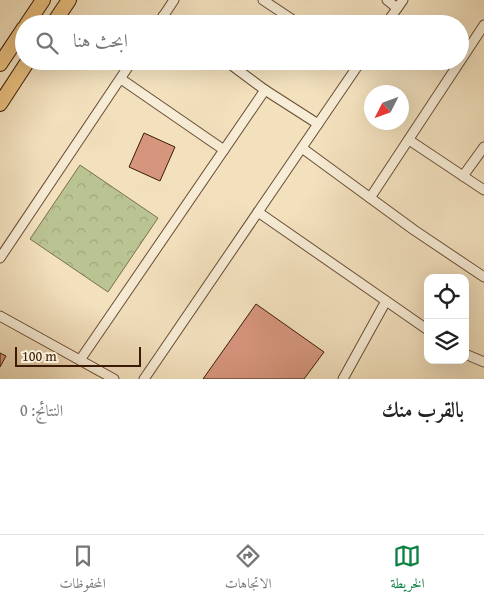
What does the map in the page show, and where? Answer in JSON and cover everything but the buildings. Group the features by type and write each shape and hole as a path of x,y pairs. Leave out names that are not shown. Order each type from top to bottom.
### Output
{"main road":[{"path":"33,15 42,0"},
{"path":"59,15 69,0"},
{"path":"0,64 15,42"},
{"path":"0,104 22,70"}],"street":[{"path":"164,15 174,0"},
{"path":"263,0 286,15"},
{"path":"387,0 400,4 392,15"},
{"path":"469,48 484,25"},
{"path":"0,258 126,70"},
{"path":"238,70 265,90 318,124"},
{"path":"144,379 354,70"},
{"path":"370,198 454,70"},
{"path":"121,79 224,150"},
{"path":"80,360 265,90"},
{"path":"408,140 484,190"},
{"path":"463,176 484,147"},
{"path":"302,148 414,230 484,276"},
{"path":"258,212 424,327"},
{"path":"344,379 386,301"},
{"path":"0,316 114,379"},
{"path":"469,356 484,362"}],"green space":[{"path":"80,165 158,218 108,292 30,239"}]}
